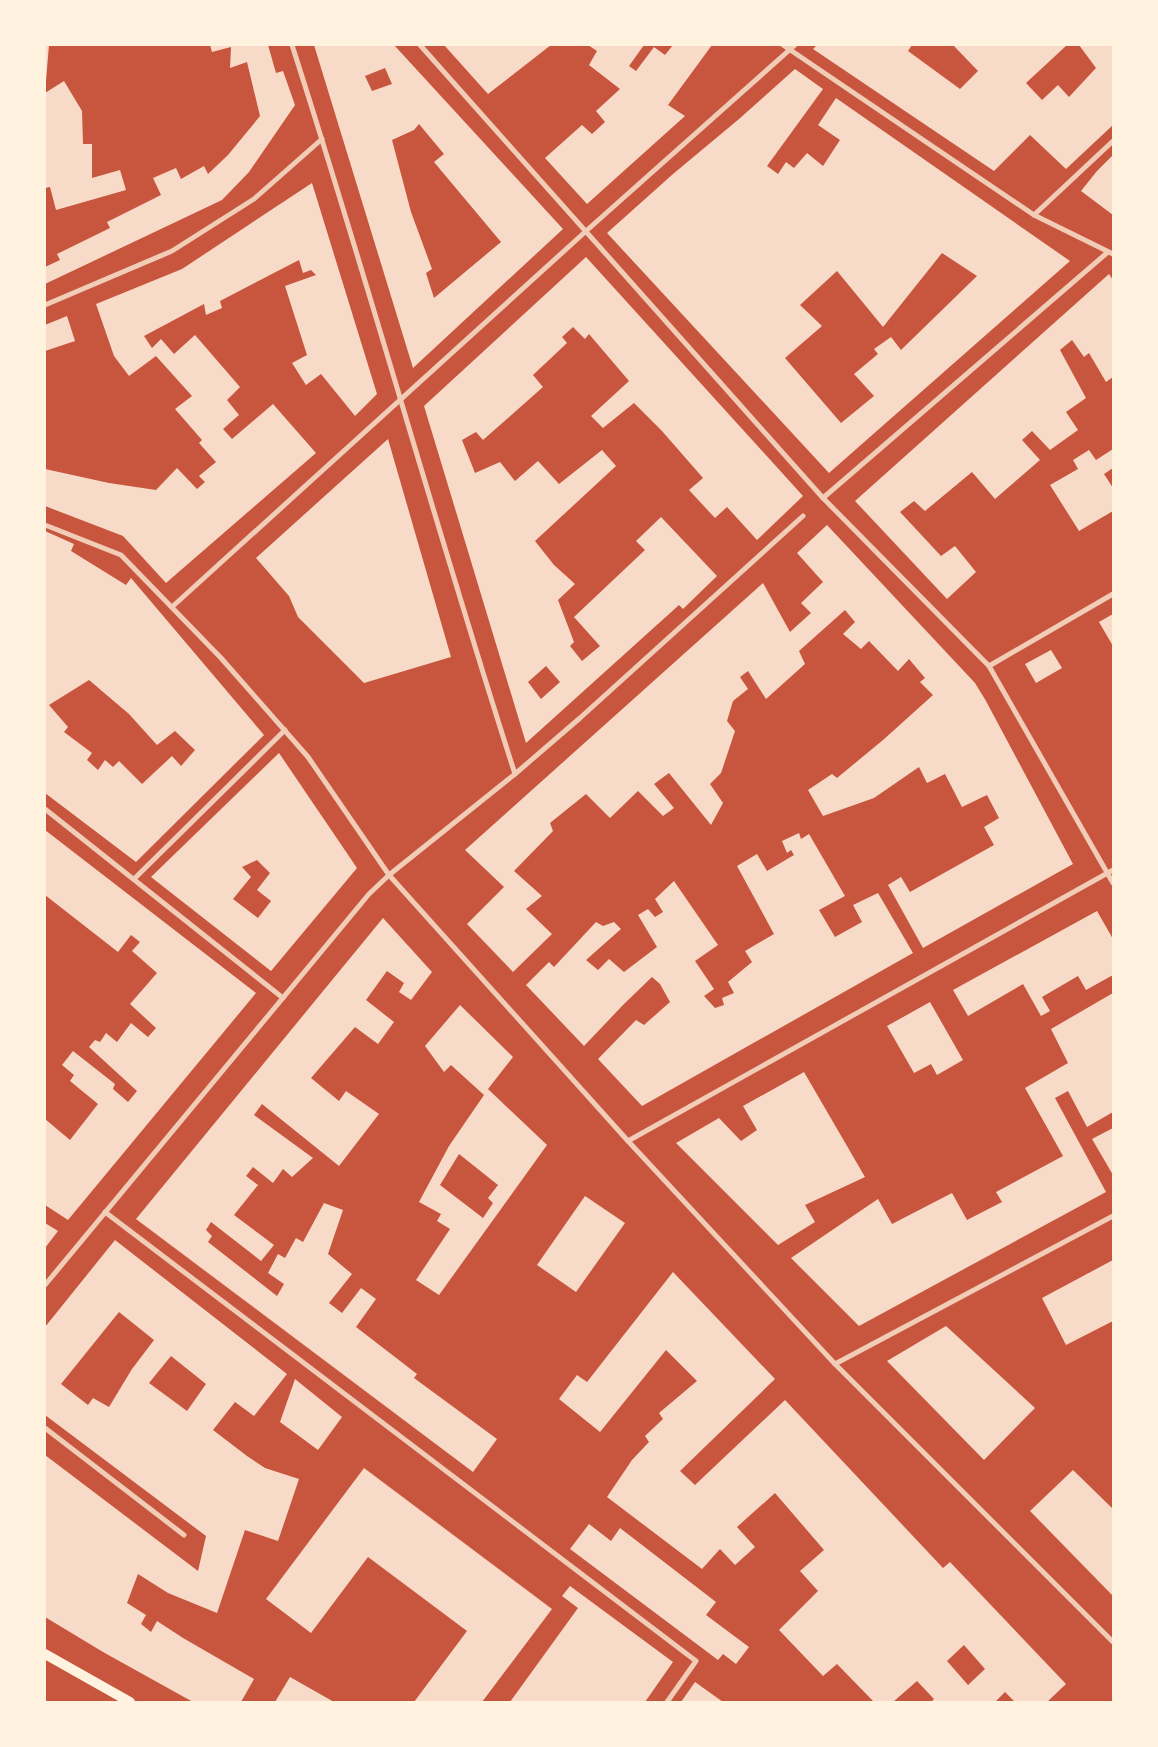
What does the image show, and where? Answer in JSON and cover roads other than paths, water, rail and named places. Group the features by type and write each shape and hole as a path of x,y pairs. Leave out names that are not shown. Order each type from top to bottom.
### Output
{"main road":[{"path":"45,1654 130,1702"}],"street":[{"path":"292,45 402,399 475,650 514,774"},
{"path":"420,45 823,498 989,666 1110,871 1113,883"},
{"path":"782,45 1034,215 1111,253 823,498"},
{"path":"172,607 794,45"},
{"path":"45,305 172,251 254,199 322,139"},
{"path":"1034,215 1113,141"},
{"path":"45,1285 369,894 389,875 580,718 803,516"},
{"path":"45,525 121,556 221,658 308,757 389,875 628,1141 836,1364 1113,1642"},
{"path":"989,666 1113,594"},
{"path":"134,879 285,730"},
{"path":"45,809 283,998"},
{"path":"628,1141 1110,871"},
{"path":"105,1212 696,1662 667,1702"},
{"path":"836,1364 1113,1216"},
{"path":"45,1428 184,1535"}]}
